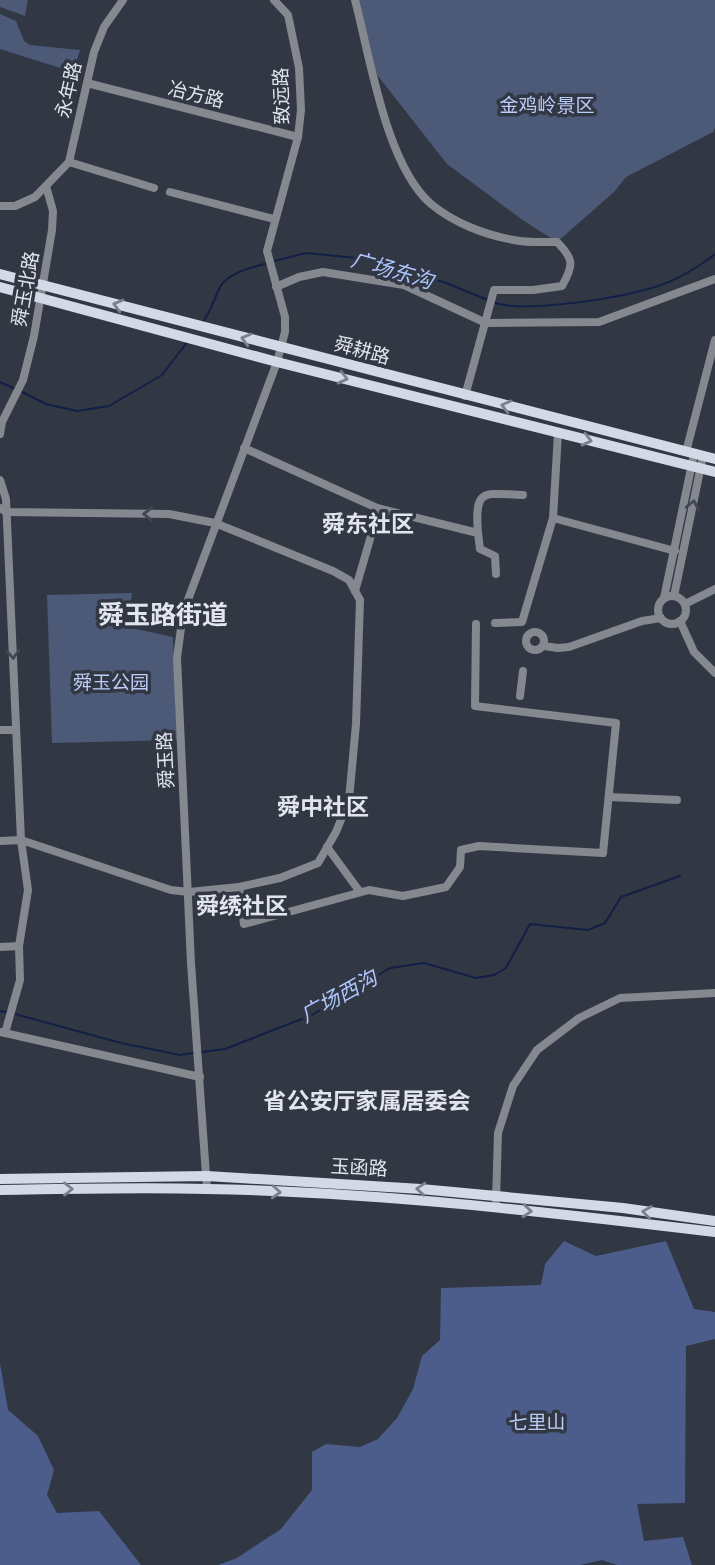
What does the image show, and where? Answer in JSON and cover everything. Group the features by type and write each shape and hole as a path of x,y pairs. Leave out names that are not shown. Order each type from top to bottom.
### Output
{"main road":[{"name":"舜耕路","path":"0,274 715,459"},
{"name":"舜耕路","path":"0,287 277,362 715,472"},
{"name":"玉函路","path":"0,1179 207,1176 421,1189 623,1208 715,1221"},
{"name":"玉函路","path":"0,1190 207,1189 390,1198 715,1232"}],"street":[{"name":"永年路","path":"69,162 94,52 104,27 123,0"},
{"name":"致远路","path":"274,0 288,15 299,68 301,110 298,137 270,236 268,254 276,287"},
{"path":"355,0 392,143 414,185 432,204 477,231 517,241 557,242 569,254 572,270 562,286 533,290 494,290 465,396"},
{"name":"冶方路","path":"87,83 298,137"},
{"path":"0,206 15,206 35,197 69,162 154,188"},
{"name":"舜玉北路","path":"0,435 2,422 23,380 34,336 53,211 46,186"},
{"path":"170,192 274,219"},
{"path":"276,287 299,276 323,272 404,285 486,323 599,322 715,279"},
{"name":"舜玉路","path":"207,1189 177,658 183,613 281,348 285,317 276,287"},
{"path":"674,596 696,467 694,454 715,340"},
{"path":"558,433 553,518 522,622 528,635 526,643 531,650 537,651 544,646 569,647 642,621 661,618 672,624 680,621 686,614 685,604 674,596 664,598"},
{"path":"244,448 377,508 478,533"},
{"path":"661,618 659,605 664,598 696,467"},
{"path":"0,480 6,499 3,510 5,581 21,840 28,890 19,946 20,980 2,1032 200,1077"},
{"path":"496,574 495,556 480,549 476,513 480,499 491,492 523,495"},
{"path":"355,592 377,508"},
{"path":"0,841 21,840 171,890 189,892 239,887 280,878 318,863 349,800 358,676 360,600 349,580 333,571 215,523 169,514 3,510"},
{"path":"553,518 675,551"},
{"path":"685,604 715,589"},
{"path":"680,621 694,652 715,673"},
{"path":"495,623 522,622"},
{"path":"239,887 244,924 369,890 403,896 446,887 460,867 461,850 479,846 603,853 616,723 475,706 476,624"},
{"path":"528,635 539,632 544,636 544,646"},
{"path":"520,696 523,671"},
{"path":"0,730 16,730"},
{"path":"608,797 677,800"},
{"path":"327,847 360,892"},
{"path":"0,947 19,946"},
{"path":"495,1208 498,1133 513,1086 537,1050 579,1018 620,998 715,993"}],"green space":[{"path":"0,0 28,0 25,16 0,7"},
{"name":"金鸡岭景区","path":"354,0 715,0 715,128 713,132 626,177 614,192 557,242 447,164 374,71"},
{"path":"0,14 16,21 24,41 30,45 80,50 73,72 0,49"},
{"name":"舜玉公园","path":"132,593 127,627 173,637 177,740 52,743 47,595"},
{"name":"七里山","path":"564,1241 596,1256 666,1241 694,1309 715,1312 715,1339 686,1346 685,1503 637,1504 644,1541 683,1537 692,1565 617,1565 602,1560 580,1565 218,1565 237,1558 281,1529 312,1490 312,1452 326,1444 360,1447 378,1439 397,1418 413,1389 422,1356 440,1340 441,1288 541,1285 545,1264"},
{"path":"0,1363 8,1410 38,1436 54,1470 47,1495 57,1513 99,1511 141,1565 0,1565"}],"waterway":[{"name":"广场东沟","path":"274,261 306,253 367,259 446,283 488,300"},
{"name":"广场东沟","path":"493,302 546,306 633,293 674,279 715,254"},
{"name":"广场东沟","path":"202,323 223,282 240,272 265,264"},
{"name":"广场东沟","path":"20,391 46,404 77,411 109,406 162,375 188,341"},
{"name":"广场东沟","path":"0,382 15,389"},
{"name":"广场西沟","path":"202,1052 225,1049 312,1015 390,968 424,963 476,978 494,975 506,968 530,924 588,930 605,923 621,897 680,876"},
{"name":"广场西沟","path":"0,1011 6,1012"},
{"name":"广场西沟","path":"15,1014 121,1043 180,1055 193,1053"}],"district":[{"name":"舜东社区","path":"368,525"},
{"name":"舜玉路街道","path":"163,615"},
{"name":"舜中社区","path":"323,808"},
{"name":"舜绣社区","path":"242,907"},
{"name":"省公安厅家属居委会","path":"367,1102"}]}
